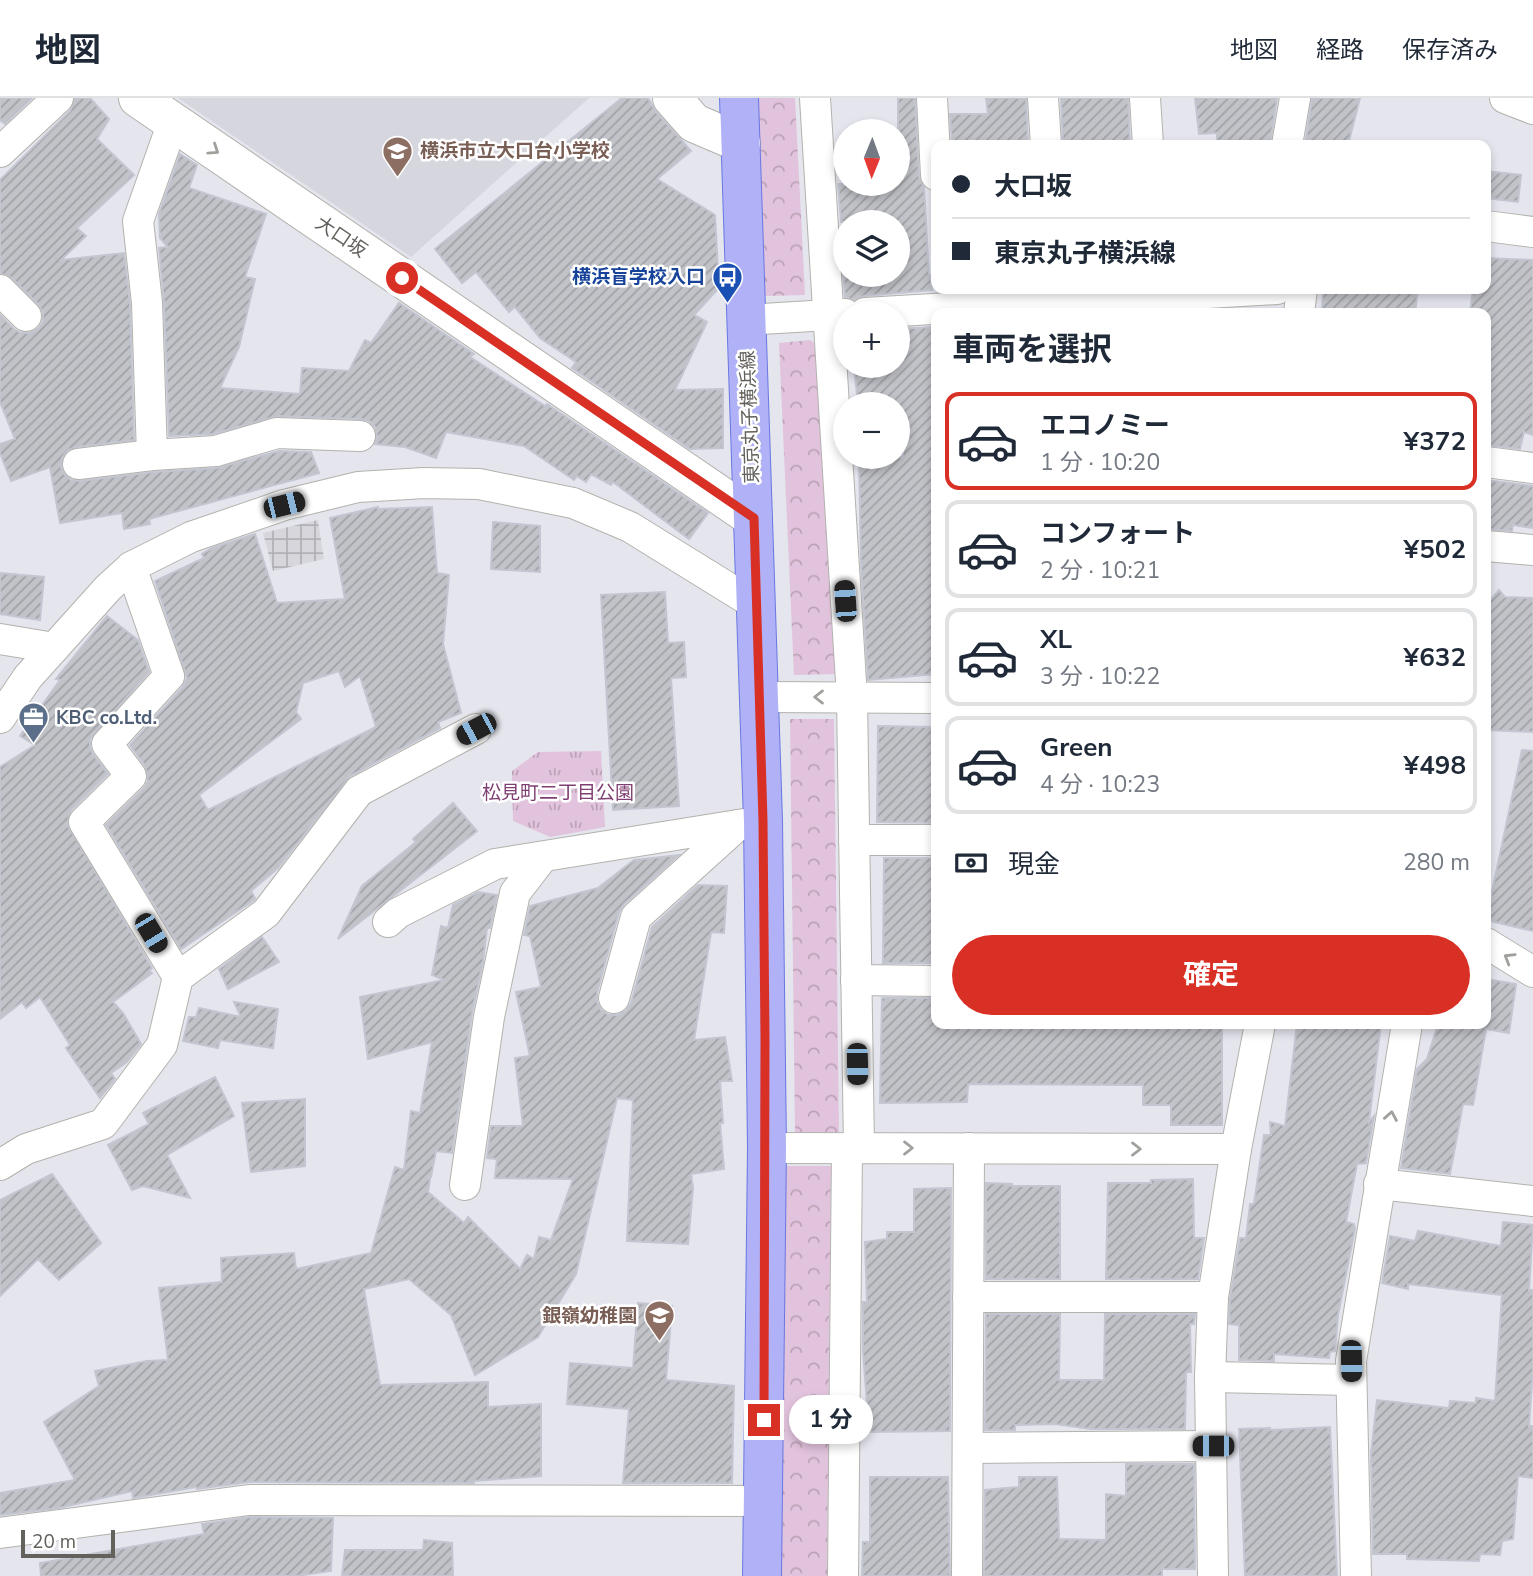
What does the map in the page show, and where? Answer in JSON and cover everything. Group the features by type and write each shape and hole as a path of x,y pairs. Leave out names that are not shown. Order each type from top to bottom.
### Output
{"main road":[{"name":"東京丸子横浜線","path":"739,98 759,697 750,823 767,1148 762,1576"}],"street":[{"path":"0,152 58,98"},
{"name":"大口坂","path":"138,98 754,518"},
{"path":"672,98 694,123 741,143"},
{"path":"815,98 836,301"},
{"path":"932,98 934,140"},
{"path":"1043,98 1046,140"},
{"path":"1145,98 1148,140"},
{"path":"1288,140 1295,98"},
{"path":"1505,98 1533,109"},
{"path":"152,455 147,303 138,221 173,122"},
{"path":"1491,227 1533,232"},
{"path":"0,290 26,316"},
{"path":"910,308 1090,294"},
{"path":"747,320 833,315"},
{"path":"839,378 852,698 856,980 843,1576"},
{"path":"78,464 216,451 277,433 360,436"},
{"path":"1491,463 1533,468"},
{"path":"0,718 28,677 108,588 131,567 191,537 284,505 358,487 479,484 573,503 630,527 756,605"},
{"path":"1491,546 1533,550"},
{"path":"131,567 169,676 107,744 131,776 84,822 178,977"},
{"path":"0,639 54,648"},
{"path":"759,697 931,698"},
{"path":"0,1165 26,1149 103,1124 162,1045 178,977 266,914 359,791 476,729"},
{"path":"388,922 398,913 495,864 750,823"},
{"path":"614,998 636,917 750,823"},
{"path":"854,840 931,840"},
{"path":"465,1185 489,1017 515,893 542,858"},
{"path":"1491,946 1533,972"},
{"path":"856,980 931,981"},
{"path":"1213,1576 1210,1377 1213,1297 1236,1149 1259,1029"},
{"path":"1364,1576 1356,1576 1351,1361 1406,1029"},
{"path":"767,1148 1236,1149"},
{"path":"967,1576 969,1148"},
{"path":"1379,1184 1533,1201"},
{"path":"968,1297 1213,1297"},
{"path":"1210,1377 1351,1380"},
{"path":"968,1448 1213,1446"},
{"path":"0,1533 250,1500 763,1501"}],"shaded area":[{"name":"横浜市立大口台小学校","path":"178,98 589,98 411,257"},
{"path":"318,520 324,559 273,571 263,533"}],"green space":[{"path":"758,98 795,98 805,295 764,296"},
{"path":"810,340 822,348 838,674 794,675 779,343"},
{"path":"790,719 834,719 839,1132 795,1133"},
{"name":"松見町二丁目公園","path":"601,751 605,827 550,837 513,821 512,771 538,752"},
{"path":"784,1166 831,1166 827,1576 780,1576"}],"building":[{"path":"0,98 32,98 5,124 0,120"},
{"path":"75,98 90,98 109,119 97,139 134,175 77,228 86,236 61,260 124,253 130,304 134,440 68,450 62,458 61,467 64,474 71,480 80,481 217,468 279,451 311,452 319,473 149,519 150,524 124,529 122,513 60,523 50,467 11,481 0,453 0,444 15,439 0,402 0,315 14,329 21,333 30,333 39,328 43,321 43,312 12,278 0,273 0,180 70,111"},
{"path":"622,98 648,98 656,112 691,151 657,179 715,215 719,288 694,315 707,322 675,390 723,389 723,448 690,449 572,368 576,362 540,338 515,307 509,312 476,272 462,283 435,249"},
{"path":"898,98 915,98 919,176 924,187 931,290 864,296 854,300 845,297 844,287 910,287 910,210 840,210 839,196 910,196 910,119 898,119"},
{"path":"986,98 1026,98 1028,140 952,140 950,114 988,114"},
{"path":"1061,98 1128,98 1130,140 1063,140"},
{"path":"1195,98 1277,98 1271,140 1217,140 1217,133 1199,134"},
{"path":"1312,98 1360,98 1349,140 1306,140"},
{"path":"180,154 197,165 189,188 266,214 245,277 255,279 239,347 220,388 300,394 302,368 349,371 365,340 371,343 399,303 474,354 470,357 545,406 547,404 708,513 689,539 613,482 611,485 591,474 586,482 577,476 574,480 524,446 446,432 436,458 405,447 375,444 375,427 369,421 361,419 277,416 213,434 169,436 164,302 159,248 168,247 160,238 159,214"},
{"path":"1491,172 1521,175 1518,202 1491,199"},
{"path":"1491,258 1533,260 1533,435 1524,432 1520,449 1491,446 1491,308 1471,308 1472,294 1491,294"},
{"path":"1323,294 1417,294 1416,308 1322,308"},
{"path":"931,327 931,674 868,680 861,564 859,469 910,469 910,392 857,392 855,378 910,378 910,328"},
{"path":"1491,481 1533,486 1533,528 1513,525 1512,531 1491,529"},
{"path":"378,507 432,507 437,573 449,575 443,644 461,713 438,722 440,728 350,776 278,868 251,891 254,900 181,949 106,825 148,781 145,766 130,745 182,688 187,678 155,581 204,558 202,554 212,548 255,534 277,603 345,599 330,518","holes":["339,671 345,687 360,676 376,727 208,810 199,795 301,719 296,712 303,683"]},
{"path":"493,522 540,526 540,572 491,569"},
{"path":"0,573 44,577 40,620 0,614"},
{"path":"1499,590 1505,597 1533,598 1533,732 1491,730 1491,599"},
{"path":"665,592 668,643 684,642 686,677 671,678 679,806 613,810 601,595"},
{"path":"107,616 138,640 149,672 90,739 93,754 108,774 71,810 67,824 152,968 149,971 152,973 113,1002 123,1013 141,1044 127,1062 111,1073 115,1079 100,1098 66,1048 70,1045 40,997 26,1008 22,1002 0,1019 0,767 35,745 20,736 60,680 56,679"},
{"path":"878,726 931,727 931,823 877,822"},
{"path":"1522,750 1533,751 1533,931 1491,921 1491,896"},
{"path":"453,803 477,831 338,939 362,886 416,842 413,839"},
{"path":"679,855 624,904 619,912 597,993 597,1002 601,1010 609,1015 626,1011 631,1003 652,927 698,885 727,886 724,933 711,932 694,1040 725,1037 732,1081 720,1081 724,1169 691,1174 693,1188 688,1244 627,1241 633,1100 617,1098 576,1274 538,1337 475,1375 451,1315 409,1279 364,1289 380,1385 488,1382 488,1407 541,1404 541,1476 474,1483 249,1482 196,1487 133,1498 132,1491 59,1508 0,1515 0,1493 75,1480 44,1422 99,1386 95,1371 147,1361 168,1360 159,1288 222,1282 221,1258 294,1253 296,1269 371,1253 395,1167 404,1170 411,1111 420,1113 432,1042 368,1059 360,997 444,980 432,975 441,926 448,928 453,905 478,892 497,895 490,928 487,928 472,1013 452,1153 436,1151 431,1177 428,1177 428,1192 464,1223 468,1217 520,1269 527,1255 534,1259 539,1237 551,1240 573,1179 495,1178 497,1159 487,1158 491,1126 523,1126 515,1058 530,1056 516,992 541,987 530,936 524,935 530,906 598,888 634,860"},
{"path":"884,858 931,858 931,963 883,963"},
{"path":"262,937 279,962 228,989 219,969"},
{"path":"1491,980 1516,984 1509,1033 1486,1029 1491,1029"},
{"path":"882,998 931,998 931,1029 1222,1029 1222,1125 1171,1125 1171,1105 1143,1105 1143,1085 968,1084 967,1102 880,1103"},
{"path":"234,1002 278,1009 273,1048 220,1040 218,1048 183,1041 189,1017 196,1017 199,1008 241,1017"},
{"path":"1296,1029 1380,1029 1369,1122 1374,1116 1366,1163 1357,1164 1346,1222 1354,1224 1355,1229 1338,1315 1335,1351 1330,1352 1329,1358 1274,1354 1274,1361 1239,1360 1239,1325 1229,1324 1230,1299 1240,1238 1246,1238 1250,1204 1254,1204 1264,1135 1271,1135 1270,1122 1285,1126"},
{"path":"1436,1029 1486,1029 1473,1105 1463,1104 1450,1174 1401,1168 1417,1069 1427,1059"},
{"path":"215,1077 234,1116 167,1155 190,1198 143,1186 132,1190 108,1145 149,1124 143,1113"},
{"path":"305,1099 305,1166 251,1172 242,1103"},
{"path":"52,1174 101,1243 59,1280 38,1259 0,1296 0,1200"},
{"path":"1193,1179 1194,1238 1204,1238 1198,1279 1106,1279 1108,1183"},
{"path":"986,1183 1060,1186 1060,1279 986,1279"},
{"path":"951,1188 950,1431 869,1432 863,1351 863,1302 867,1302 865,1242 887,1239 887,1232 914,1232 914,1189"},
{"path":"1503,1222 1533,1225 1529,1290 1533,1290 1533,1368 1529,1426 1533,1426 1533,1478 1518,1476 1513,1539 1502,1541 1500,1555 1480,1554 1479,1561 1407,1559 1407,1554 1373,1554 1371,1453 1377,1400 1449,1408 1450,1401 1476,1403 1476,1398 1495,1401 1502,1295 1408,1284 1408,1289 1382,1283 1390,1236 1415,1241 1418,1231 1501,1246"},
{"path":"638,1303 672,1306 666,1380 734,1386 732,1483 623,1483 629,1409 567,1404 570,1363 633,1368"},
{"path":"986,1314 1060,1314 1059,1380 1104,1380 1105,1314 1195,1314 1194,1324 1190,1324 1191,1372 1186,1372 1185,1429 1091,1429 1055,1424 1015,1425 1015,1430 985,1430"},
{"path":"1330,1427 1337,1576 1245,1576 1239,1429"},
{"path":"1126,1464 1194,1464 1195,1569 1162,1569 1162,1576 984,1576 985,1490 1019,1487 1019,1477 1057,1477 1059,1539 1106,1540 1106,1494 1126,1496"},
{"path":"870,1477 948,1477 950,1576 862,1576 863,1542 870,1542"},
{"path":"250,1517 333,1518 331,1571 297,1576 41,1576 40,1563 204,1534 202,1524"},
{"path":"424,1540 452,1543 453,1576 342,1576 345,1550 423,1550"}],"place":[{"name":"横浜市立大口台小学校","path":"397,178"},
{"name":"横浜盲学校入口","path":"728,304"},
{"name":"KBC co.Ltd.","path":"33,745"},
{"name":"銀嶺幼稚園","path":"660,1343"}],"route":[{"path":"402,278 754,518 763,821 767,1148 764,1420"}]}
